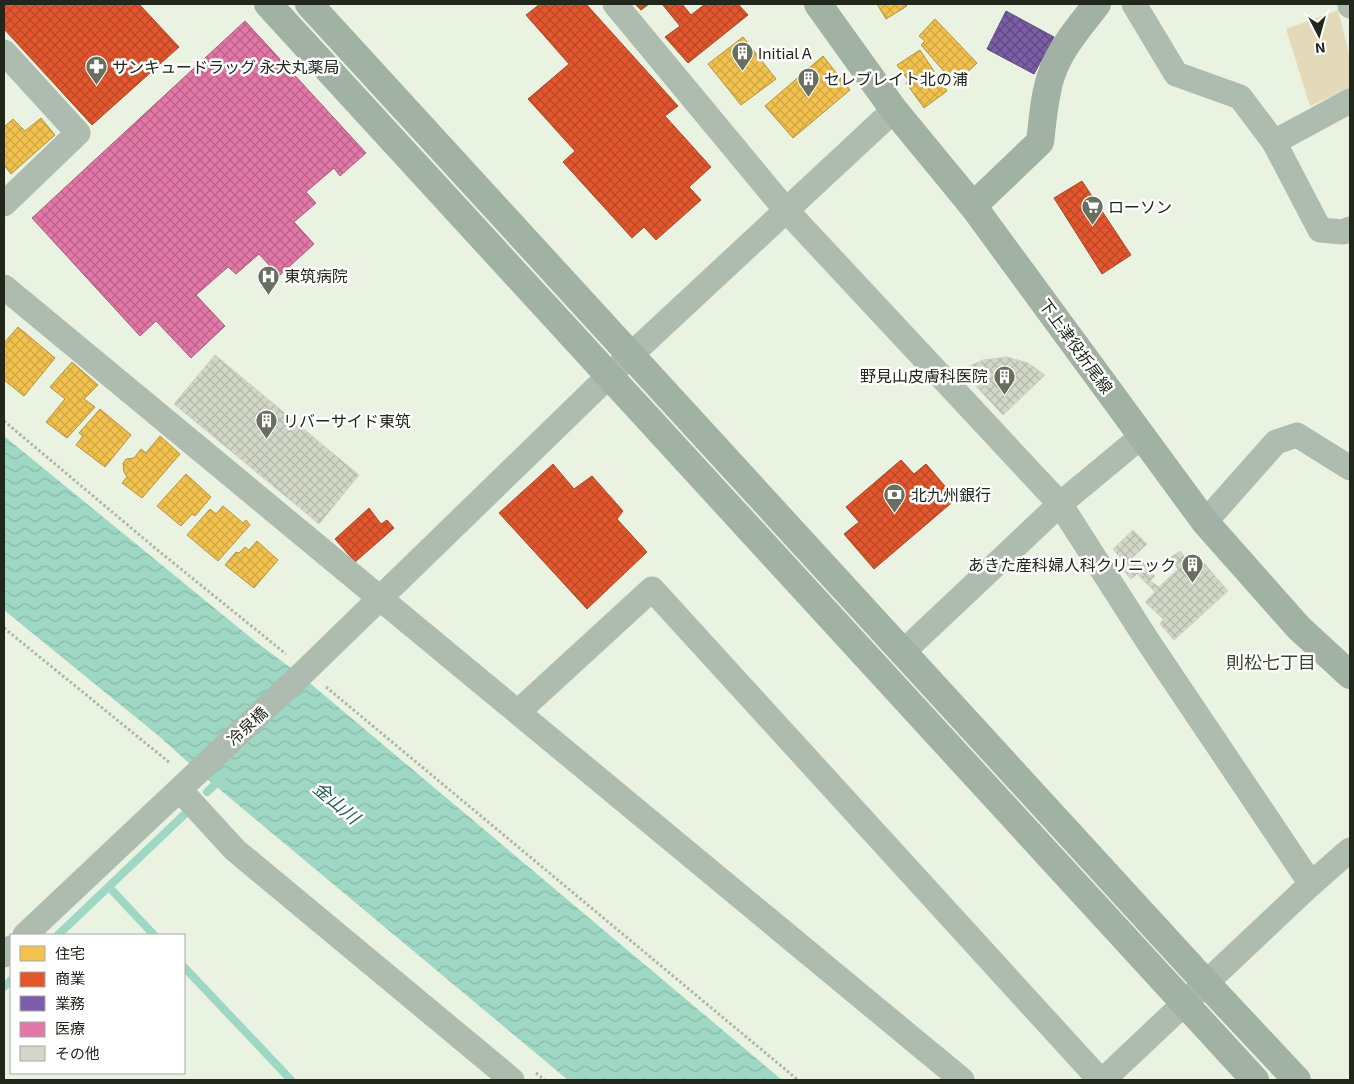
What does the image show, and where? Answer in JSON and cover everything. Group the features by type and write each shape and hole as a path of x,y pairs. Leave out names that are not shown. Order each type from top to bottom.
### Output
{"street":[{"path":"268,4 1184,1005 1255,1080"},
{"path":"309,4 1297,1080"},
{"path":"615,4 786,209 1060,504 1149,643 1312,884"},
{"name":"下上津役折尾線","path":"818,4 894,110 973,206 1205,522 1299,628 1350,674"},
{"path":"973,206 1040,142 1045,102 1052,72 1070,40 1097,4"},
{"path":"1134,4 1176,74 1240,97 1274,142 1320,230 1344,232 1350,229"},
{"path":"4,52 78,134 4,204"},
{"path":"1274,142 1350,101"},
{"name":"冷泉橋","path":"26,934 297,665 380,599 632,355 894,110"},
{"path":"4,287 380,599 520,711 962,1080"},
{"path":"1205,522 1276,442 1297,435 1350,468"},
{"path":"903,652 1060,504 1142,436"},
{"path":"520,711 652,589 1102,1080 1350,850"},
{"path":"183,779 235,850 512,1080"}],"path":[{"path":"4,421 297,665"},
{"path":"4,628 183,779"},
{"path":"325,686 798,1080"}],"shaded area":[{"path":"1338,10 1350,57 1350,88 1310,106 1286,29"}],"water":[{"name":"金山川","path":"4,436 256,642 299,674 782,1080 568,1080 200,773 160,737 4,610"}],"building: 住宅":[{"path":"877,4 905,4 907,6 886,19"},
{"path":"935,19 977,63 955,84 921,45 925,41 919,36"},
{"name":"Initial A","path":"743,37 776,79 741,105 708,64"},
{"path":"920,50 947,91 924,108 906,83 909,81 897,65"},
{"name":"セレブレイト北の浦","path":"823,56 850,90 793,138 765,106"},
{"path":"41,118 55,135 11,174 4,165 4,127 13,119 25,131"},
{"path":"18,327 55,358 24,396 4,380 4,343"},
{"path":"72,362 98,385 84,399 95,407 67,438 46,422 65,399 50,387"},
{"path":"100,409 131,435 105,467 76,445 83,436 79,433"},
{"path":"160,436 180,454 142,498 122,483 127,477 124,472 123,463 126,459 134,458 141,449 146,453"},
{"path":"186,474 211,497 195,516 192,514 181,526 157,506"},
{"path":"223,506 243,523 246,520 250,525 218,561 187,535 210,509 216,514"},
{"path":"257,541 278,560 254,588 225,565 236,552 239,553 245,547 249,550"}],"building: 商業":[{"name":"サンキュードラッグ 永犬丸薬局","path":"4,4 139,4 179,47 92,125 4,29"},
{"path":"540,4 586,4 678,106 665,116 711,167 689,187 701,200 656,240 644,227 632,238 563,162 575,151 528,99 569,64 526,15"},
{"path":"635,4 649,4 641,10"},
{"path":"662,4 682,4 691,15 705,4 738,4 748,15 688,63 665,37 680,26"},
{"name":"ローソン","path":"1082,181 1131,255 1102,274 1054,198"},
{"name":"北九州銀行","path":"901,460 914,474 926,464 956,499 874,569 844,534 859,522 846,507"},
{"path":"553,464 574,489 592,476 623,511 617,519 647,552 587,609 499,513"},
{"path":"369,508 381,524 387,520 394,528 355,562 335,539"}],"building: 業務":[{"path":"1006,11 1054,37 1034,74 987,49"}],"building: 医療":[{"path":"245,21 366,153 340,176 334,168 306,192 316,203 294,222 314,244 279,276 259,254 236,274 228,267 196,295 225,326 191,358 156,321 140,336 32,218"}],"building: その他":[{"name":"リバーサイド東筑","path":"215,355 359,475 319,524 174,404"},
{"name":"野見山皮膚科医院","path":"1007,357 1028,363 1045,375 1003,415 961,370 983,360"},
{"name":"あきた産科婦人科クリニック","path":"1133,530 1147,544 1132,558 1137,565 1142,561 1155,576 1150,581 1159,587 1178,569 1170,558 1180,551 1189,562 1197,555 1228,591 1174,640 1160,624 1163,619 1145,602 1155,592 1137,574 1131,579 1122,569 1126,565 1113,549"}],"waterway":[{"path":"207,792 222,778"},
{"path":"59,934 187,812"},
{"path":"109,887 153,934"},
{"path":"185,968 291,1080"},
{"path":"4,987 10,981"}],"place":[{"name":"Initial A","path":"742,72"},
{"name":"サンキュードラッグ 永犬丸薬局","path":"96,86"},
{"name":"セレブレイト北の浦","path":"808,98"},
{"name":"ローソン","path":"1092,226"},
{"name":"東筑病院","path":"268,295"},
{"name":"野見山皮膚科医院","path":"1004,395"},
{"name":"リバーサイド東筑","path":"267,440"},
{"name":"北九州銀行","path":"895,514"},
{"name":"あきた産科婦人科クリニック","path":"1192,584"}],"district":[{"name":"則松七丁目","path":"1271,663"}]}
